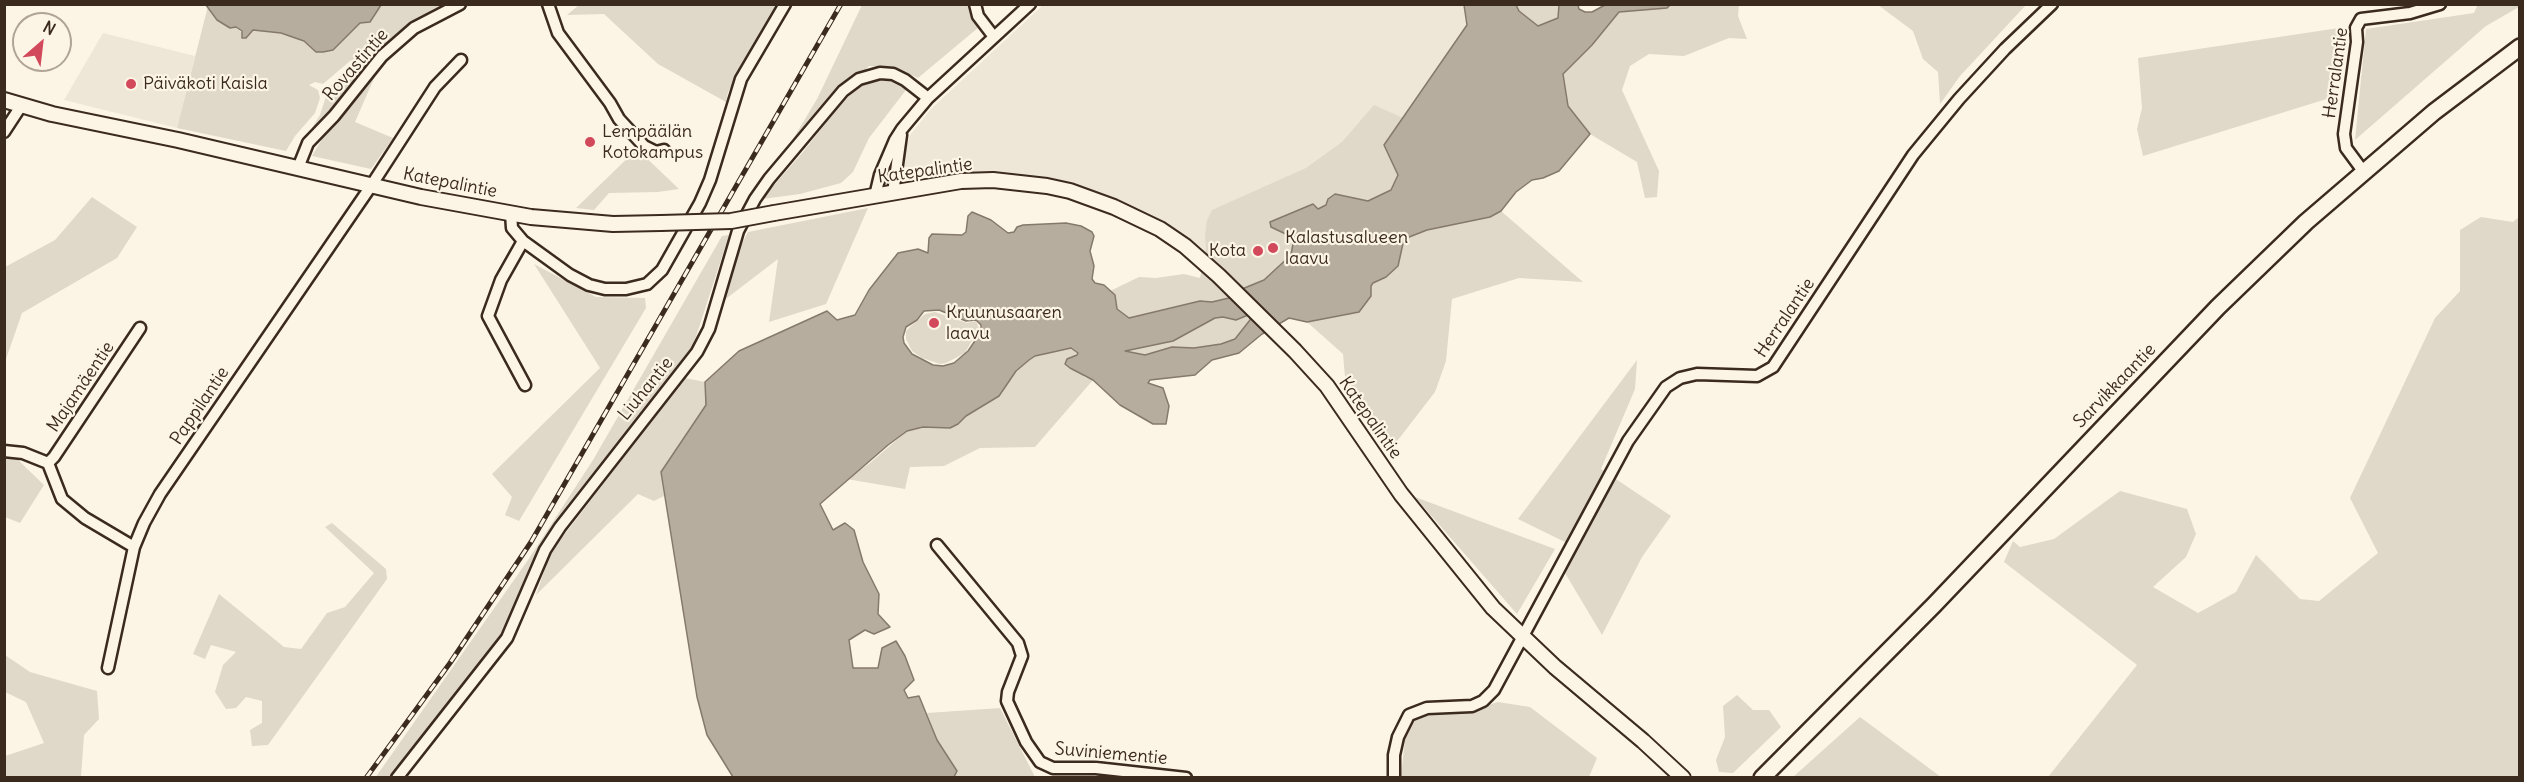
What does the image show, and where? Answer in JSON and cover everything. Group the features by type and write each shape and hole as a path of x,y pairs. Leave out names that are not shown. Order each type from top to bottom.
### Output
{"main road":[{"name":"Sarvikkaantie","path":"1761,777 1934,605 2218,308 2306,222 2434,112 2520,47"}],"street":[{"name":"Rovastintie","path":"298,168 308,143 334,116 382,56 414,28 460,4"},
{"path":"548,4 558,33 610,103 619,119 644,146 656,152 664,150"},
{"path":"511,213 512,228 523,242 547,261 589,285 605,289 626,289 647,284 662,270 700,203 710,180 741,79 785,4"},
{"path":"975,4 978,16 994,37"},
{"path":"875,196 880,175 902,129 928,98 1030,4"},
{"name":"Herralantie","path":"1394,777 1394,755 1398,737 1409,715 1427,708 1472,706 1483,701 1494,690 1505,674 1628,441 1666,387 1680,378 1697,374 1756,376 1773,367 1913,155 1974,82 2052,4"},
{"name":"Herralantie","path":"2363,171 2346,148 2344,134 2357,42 2356,28 2361,19 2410,13 2440,4"},
{"name":"Pappilantie","path":"108,668 134,547 159,494 371,186 435,87 461,60"},
{"name":"Liuhantie","path":"397,777 507,638 544,550 560,527 697,352 709,328 738,231 768,179 843,91 858,79 880,73 893,74 905,80 928,98"},
{"name":"Katepalintie","path":"10,101 371,186 511,213 604,223 731,221 961,181 993,180 1047,186 1070,191 1114,207 1160,230 1185,246 1295,351 1327,386 1401,495 1462,573 1523,637 1683,777"},
{"path":"4,132 10,101"},
{"path":"893,192 902,129"},
{"path":"523,242 501,280 488,316 525,385"},
{"name":"Majamäentie","path":"48,463 140,328"},
{"path":"4,451 23,453 48,463 62,499 85,518 134,547"},
{"name":"Suviniementie","path":"937,545 1018,644 1022,656 1008,692 1007,701 1026,742 1040,762 1053,768 1096,768 1186,777"}],"shaded area":[{"path":"580,4 778,5 728,92 726,102 658,64 604,14 567,15"},
{"path":"2478,4 2519,5 2519,7 2486,26 2355,140 2366,29 2474,13"},
{"path":"206,5 381,5 370,22 360,23 333,50 316,52 304,41 281,33 253,30 246,38 242,38 242,31 236,27 230,28 217,20"},
{"path":"381,5 446,5 400,31 377,52 315,131 312,128 320,115 329,87 360,58 350,61 323,84 315,82 309,85 318,90 320,98 315,113 295,136 286,151 177,128 208,6 217,20 230,28 236,27 247,38 253,30 281,33 304,41 316,52 323,52 333,50 360,23 373,18"},
{"path":"862,5 970,5 971,15 979,27 918,78 898,69 869,66 787,149 817,99"},
{"path":"1043,5 1464,5 1467,25 1384,145 1242,289 1201,247 1163,221 1092,190 1047,178 995,172 931,175 919,167 901,167 910,135 931,109"},
{"path":"1464,5 1516,5 1519,11 1538,26 1558,18 1559,5 1578,5 1579,9 1585,12 1592,12 1605,5 1670,5 1667,8 1619,12 1592,45 1563,74 1568,106 1590,134 1559,171 1532,180 1516,192 1501,211 1490,217 1427,230 1404,239 1398,266 1386,277 1373,283 1371,296 1359,312 1307,322 1289,318 1262,334 1239,353 1212,360 1195,375 1150,380 1148,383 1163,388 1169,406 1166,424 1153,424 1120,405 1093,380 1065,364 1067,359 1078,353 1071,348 1035,356 1029,360 1016,371 999,396 966,416 958,424 950,428 923,427 907,431 888,445 820,504 833,530 845,523 854,530 863,562 879,594 878,614 890,627 874,634 865,630 849,640 853,668 878,668 882,648 896,641 905,656 914,680 904,690 908,698 919,696 937,740 957,771 954,777 733,777 707,735 697,697 661,472 706,405 705,382 739,351 827,311 837,320 855,315 869,290 898,253 918,249 928,253 929,238 932,234 962,235 966,232 968,216 972,212 991,220 1008,233 1014,232 1017,227 1023,225 1066,223 1081,226 1092,232 1094,236 1090,251 1094,266 1092,279 1095,283 1104,285 1115,295 1117,309 1129,318 1200,301 1212,302 1233,297 1242,289 1264,280 1291,255 1294,238 1271,227 1270,222 1313,204 1318,209 1326,205 1328,199 1335,194 1368,201 1391,190 1398,175 1384,145 1467,25","holes":["939,310 966,321 976,320 981,325 981,332 968,351 954,363 943,366 933,365 912,354 904,343 903,337 906,327 917,320 924,311","1251,316 1250,320 1235,339 1221,344 1194,348 1172,347 1145,355 1125,351 1173,341 1215,318 1236,320"]},
{"path":"1516,5 1559,5 1558,18 1538,26 1519,11"},
{"path":"1670,5 1739,5 1738,16 1747,39 1729,38 1684,56 1649,54 1630,66 1622,90 1659,171 1657,197 1645,198 1637,162 1590,134 1568,106 1563,74 1592,45 1619,12 1667,8"},
{"path":"1878,5 2026,5 1960,76 1940,104 1938,72 1923,59 1913,31"},
{"path":"2339,28 2333,97 2143,156 2137,129 2142,108 2138,58"},
{"name":"Päiväkoti Kaisla","path":"103,33 195,56 177,128 64,100"},
{"path":"375,76 355,122 393,138 371,169 312,156 324,136"},
{"path":"874,80 895,81 906,90 869,138 853,172 841,183 800,194 762,199 839,106 858,87"},
{"path":"1374,105 1403,118 1490,217 1501,211 1583,282 1519,278 1452,299 1446,361 1435,392 1391,449 1366,418 1358,396 1345,377 1343,354 1307,322 1297,319 1289,318 1262,334 1239,353 1212,360 1195,375 1150,380 1147,383 1114,350 1117,309 1115,295 1110,291 1139,277 1156,278 1184,274 1200,278 1206,248 1207,220 1212,210 1306,168 1342,142"},
{"path":"637,149 679,189 609,193 594,210 576,208"},
{"path":"92,197 137,227 117,258 22,313 5,362 5,267 55,240"},
{"path":"868,208 826,304 769,322 778,259 723,301 737,253 748,232"},
{"path":"2481,217 2513,222 2519,217 2519,777 2048,777 2137,665 2004,562 2013,541 2020,547 2054,539 2120,491 2187,509 2196,534 2186,557 2153,587 2198,613 2236,592 2256,555 2300,599 2319,601 2378,553 2350,498 2435,318 2460,291 2460,230"},
{"path":"729,235 692,349 599,466 545,540 530,565 500,638 390,777 375,778 528,560 593,460 722,236"},
{"path":"534,264 596,297 645,298 646,308 519,521 505,515 512,497 492,474 600,368"},
{"path":"935,312 967,323 976,321 979,328 965,353 940,364 922,358 912,351 906,339 906,331 911,326 925,314"},
{"path":"1071,348 1078,353 1084,377 1093,380 1035,447 980,448 944,466 910,467 905,489 847,479 870,463 907,431 958,424 966,416 983,406 1016,371 1035,356"},
{"path":"1637,360 1635,389 1601,469 1671,516 1642,557 1602,635 1565,573 1577,548 1518,519"},
{"path":"685,378 705,382 707,404 661,472 664,496 654,501 638,494 536,595 551,552"},
{"path":"5,457 15,457 44,485 20,523 5,517"},
{"path":"1415,497 1555,549 1517,614"},
{"path":"332,523 386,569 387,579 268,745 252,746 250,730 262,723 262,701 246,697 236,708 226,709 215,692 223,665 236,652 211,645 205,659 193,654 219,594 284,647 301,649 327,613 345,607 374,573 325,527"},
{"path":"5,655 30,672 97,691 99,719 84,735 81,777 5,777 5,756 44,743 26,702 5,692"},
{"path":"1737,695 1753,710 1769,710 1781,727 1733,773 1719,772 1716,760 1725,737 1723,706"},
{"path":"1498,702 1530,707 1597,758 1589,777 1401,778 1405,739 1414,720 1434,712 1469,711"},
{"path":"1000,708 1035,777 954,777 957,771 937,740 927,713"},
{"path":"1860,717 1941,777 1793,777"}],"railway":[{"path":"366,778 450,663 531,542 841,4"}],"place":[{"name":"Päiväkoti Kaisla","path":"131,84"},
{"name":"Lempäälän Kotokampus","path":"590,142"},
{"name":"Kalastusalueen laavu","path":"1273,248"},
{"name":"Kota","path":"1258,251"},
{"name":"Kruunusaaren laavu","path":"934,323"}]}
